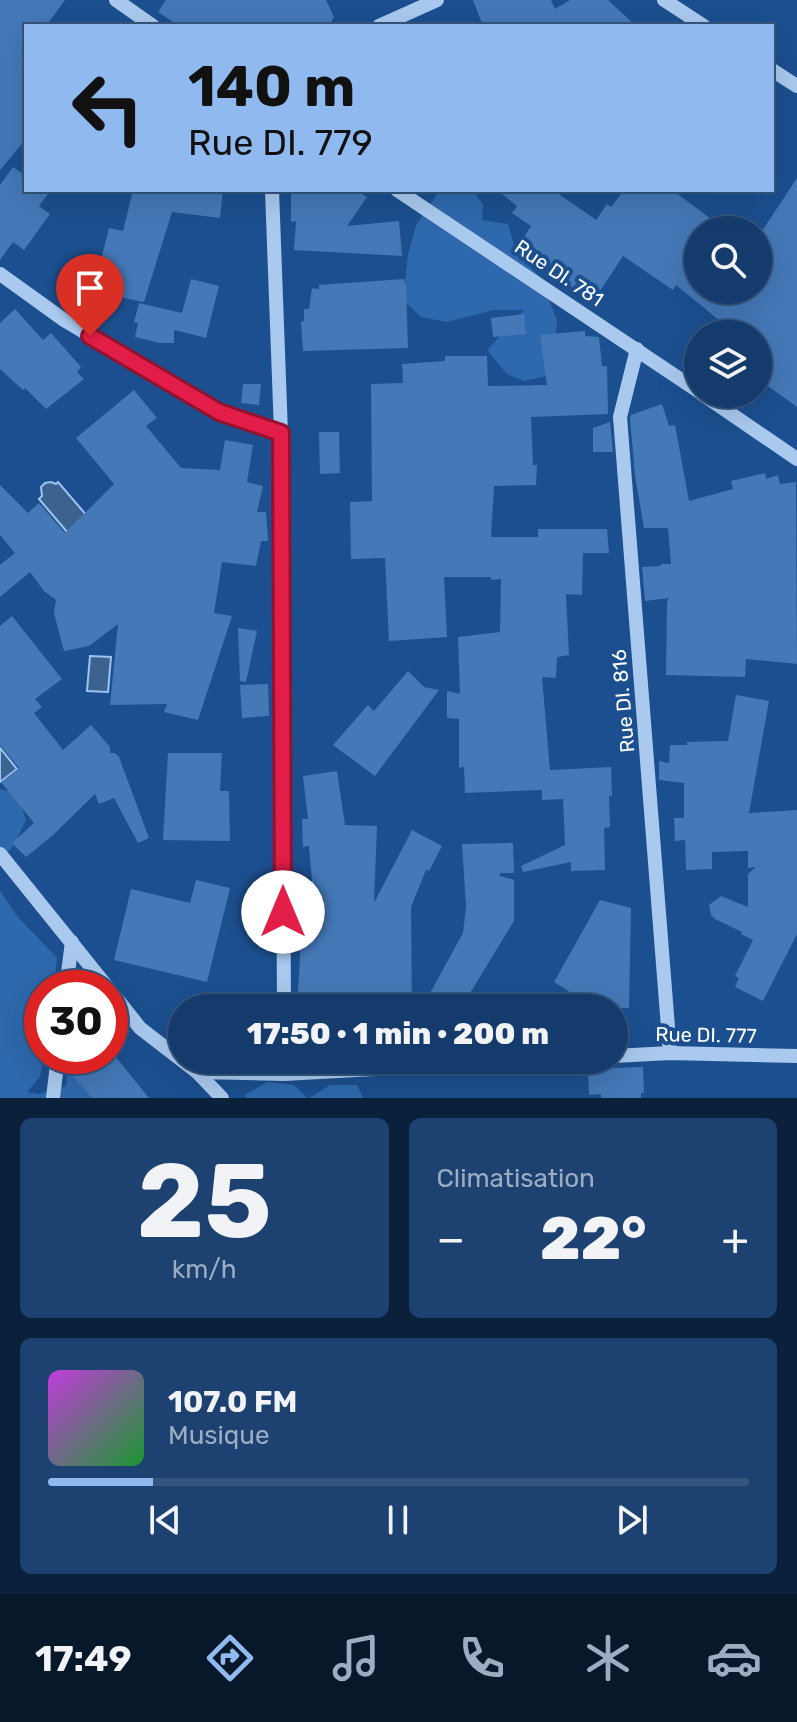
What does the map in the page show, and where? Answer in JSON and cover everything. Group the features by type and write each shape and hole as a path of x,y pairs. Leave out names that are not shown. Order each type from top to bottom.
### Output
{"street":[{"path":"116,0 150,24"},
{"path":"383,24 437,0"},
{"path":"665,0 701,24"},
{"path":"774,71 797,86"},
{"path":"272,192 281,433 284,994"},
{"name":"Rue DI. 781","path":"400,192 684,382"},
{"path":"0,274 64,320 219,412 281,433"},
{"name":"Rue DI. 816","path":"637,349 620,417 670,1053"},
{"name":"Rue DI. 781","path":"722,408 797,459"},
{"path":"0,854 94,970"},
{"path":"68,970 72,942"},
{"path":"128,1013 140,1028 168,1050"},
{"name":"Rue DI. 777","path":"628,1055 670,1053 797,1056"},
{"path":"53,1098 56,1074"},
{"path":"199,1074 222,1098"}],"shaded area":[{"path":"439,192 474,192 483,204 482,220 508,224 514,245 539,276 557,320 555,352 547,376 524,381 507,374 487,350 524,310 494,310 447,322 421,317 403,300 408,255 416,225"},
{"path":"58,482 88,517 68,533 39,499 42,496 41,487"},
{"path":"90,656 111,657 108,692 87,691"},
{"path":"0,748 17,769 0,782"},
{"path":"0,789 17,793 26,820 14,845 0,862"},
{"path":"0,891 17,916 57,958 56,970 24,970 24,1074 41,1074 27,1092 39,1094 66,1086 67,1074 104,1074 122,1098 0,1098"},
{"path":"267,1082 294,1085 307,1098 246,1098 245,1095"},
{"path":"330,1085 357,1085 363,1098 309,1098"}],"building":[{"path":"0,0 65,0 47,24 24,24 24,141 0,170"},
{"path":"166,0 326,0 334,17 330,24 176,24 158,12"},
{"path":"473,0 551,0 555,9 570,0 608,0 634,24 482,24"},
{"path":"13,167 24,175 24,192 50,192 39,206 50,214 24,250 13,242 0,260 0,185"},
{"path":"797,178 797,407 772,389 772,320 719,320 699,304 772,304 772,216"},
{"path":"133,192 223,192 220,218 172,212 144,302 93,292 109,228 123,231"},
{"path":"291,192 358,192 367,197 347,226 399,221 402,256 294,250 296,221 291,222"},
{"path":"500,192 556,192 596,220 607,204 611,207 622,192 675,192 707,216 684,216 684,292 676,285 673,290 623,256 600,291 588,282 580,293 561,280 563,277 518,247 531,226 512,213 517,206"},
{"path":"191,279 219,286 206,338 174,330 174,343 135,337 138,323 134,322 139,303 182,313"},
{"path":"404,279 408,348 303,351 301,322 304,321 304,309 309,309 312,288"},
{"path":"15,309 43,340 51,333 81,367 77,372 84,379 46,409 0,369 0,323"},
{"path":"524,314 526,334 493,337 491,318"},
{"path":"585,331 585,336 599,337 602,366 607,366 608,414 531,417 533,465 537,465 536,485 494,486 491,537 538,537 538,529 607,529 609,553 583,553 582,595 566,594 569,655 557,657 556,678 542,677 550,770 611,767 610,827 604,828 605,870 571,871 571,862 523,872 521,866 565,845 563,799 542,800 542,790 465,793 464,767 459,768 459,719 447,718 447,691 460,694 458,637 500,632 501,579 444,577 447,637 389,641 385,558 351,559 350,502 372,501 371,384 403,383 402,364 445,361 445,356 487,356 488,386 547,385 540,335"},
{"path":"243,384 261,384 259,405 241,403"},
{"path":"134,390 157,418 146,426 181,468 220,470 225,440 253,445 247,482 263,486 257,512 266,512 268,541 261,541 256,566 222,562 214,613 232,616 198,720 164,712 167,704 110,705 118,624 89,646 64,651 54,613 56,600 44,591 30,572 0,597 0,565 15,553 0,535 0,485 28,513 39,503 65,533 114,484 76,438"},
{"path":"662,404 669,426 675,425 689,501 733,489 731,481 765,473 766,479 778,475 780,484 796,482 797,664 746,659 745,677 666,675 669,598 645,601 642,567 671,564 668,528 644,528 630,418"},
{"path":"610,422 613,452 593,452 593,428"},
{"path":"319,432 339,432 340,473 320,474"},
{"path":"12,616 62,679 35,699 42,707 34,713 63,750 91,725 110,747 110,753 119,757 149,838 138,843 114,798 99,804 95,794 26,857 12,843 34,823 1,782 19,768 0,745 0,626"},
{"path":"238,628 257,631 246,682 240,681"},
{"path":"408,671 424,687 439,690 375,776 333,745 368,705 374,711"},
{"path":"268,684 269,716 242,718 240,685"},
{"path":"736,695 769,701 749,813 797,810 797,934 763,1001 735,987 739,978 735,976 753,940 715,919 709,905 721,896 748,907 748,874 756,867 748,868 748,851 712,852 712,869 686,870 685,840 675,841 674,818 684,818 684,783 659,780 659,761 669,763 670,745 728,741"},
{"path":"168,753 222,753 220,791 229,791 230,841 163,840"},
{"path":"337,771 345,825 377,826 374,903 412,830 442,846 429,871 426,870 411,907 412,994 298,994 303,906 311,906 312,881 309,846 303,847 302,819 308,819 303,776"},
{"path":"513,843 514,873 500,873 500,876 514,880 514,921 470,994 432,994 463,933 466,907 462,844"},
{"path":"196,880 230,888 207,982 114,960 131,889 190,903"},
{"path":"600,900 631,908 629,1008 628,994 573,994 554,982"},
{"path":"643,1067 644,1093 641,1093 641,1098 589,1095 588,1074 628,1074 628,1068"},
{"path":"128,1072 149,1098 92,1098 72,1075"}],"route":[{"path":"90,336 219,412 281,433 283,912"}]}
